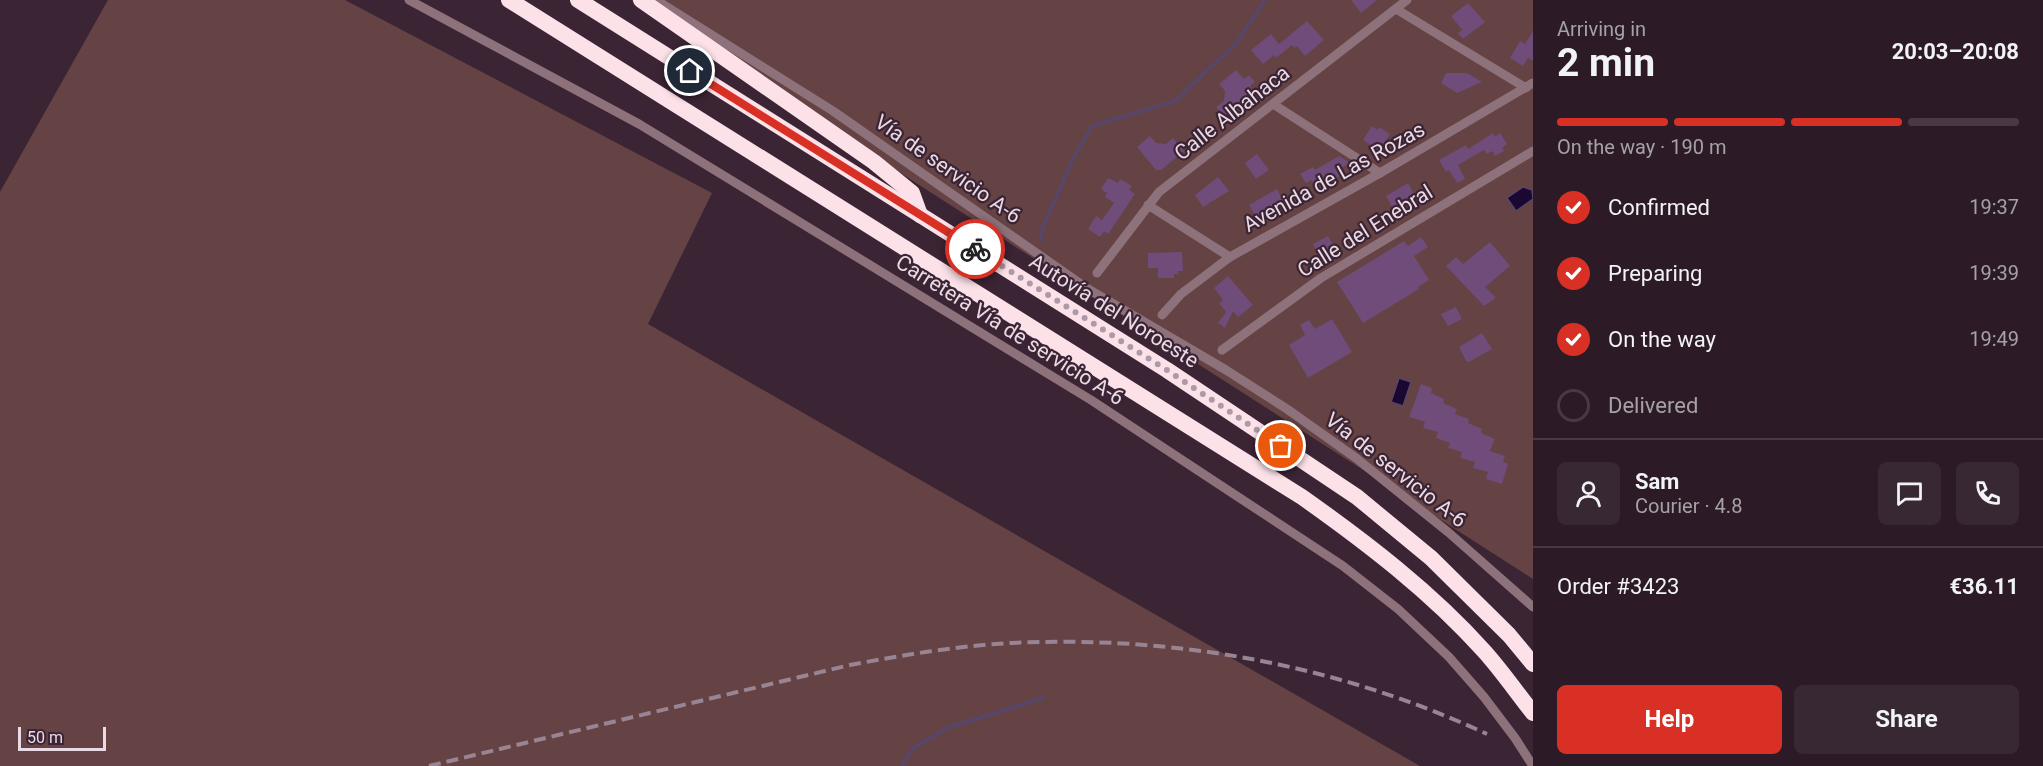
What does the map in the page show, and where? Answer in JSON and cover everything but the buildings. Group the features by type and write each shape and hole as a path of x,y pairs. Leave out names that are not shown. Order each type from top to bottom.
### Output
{"highway":[{"path":"509,0 1328,516 1399,570 1442,608 1485,652 1533,713"},
{"name":"Autovía del Noroeste","path":"578,0 1167,370 1357,497 1431,558 1509,635 1533,664"},
{"path":"641,0 874,162 912,193 920,215"}],"street":[{"name":"Carretera Vía de servicio A-6","path":"409,0 648,129 1091,400 1343,566 1398,609 1449,657 1484,697 1533,766"},
{"name":"Vía de servicio A-6","path":"656,0 833,111 1088,289 1216,364 1287,409 1356,458 1448,532 1533,607"},
{"name":"Calle Albahaca","path":"1097,273 1159,192 1407,0"},
{"path":"1396,9 1530,86"},
{"name":"Avenida de Las Rozas","path":"1162,315 1181,294 1230,257 1530,86"},
{"path":"1273,104 1380,173"},
{"name":"Calle del Enebral","path":"1222,350 1321,278 1533,151"},
{"path":"1148,205 1230,257"}],"shaded area":[{"path":"108,0 345,0 712,193 648,324 1420,766 0,766 0,192"},
{"path":"631,0 1533,0 1533,579"},
{"path":"1523,187 1532,190 1533,199 1516,211 1507,198"},
{"path":"1399,378 1411,382 1403,406 1391,402"}],"waterway":[{"path":"1041,240 1042,229 1073,159 1092,126 1175,101 1236,43 1265,0"},
{"path":"902,766 912,749 947,728 1043,698"}],"railway":[{"path":"429,766 850,665 930,651 1011,643 1134,644 1194,650 1255,660 1314,673 1373,690 1430,710 1487,734"}],"way so far":[{"path":"975,249 1167,370 1281,446"}],"route":[{"path":"690,71 975,249"}]}
